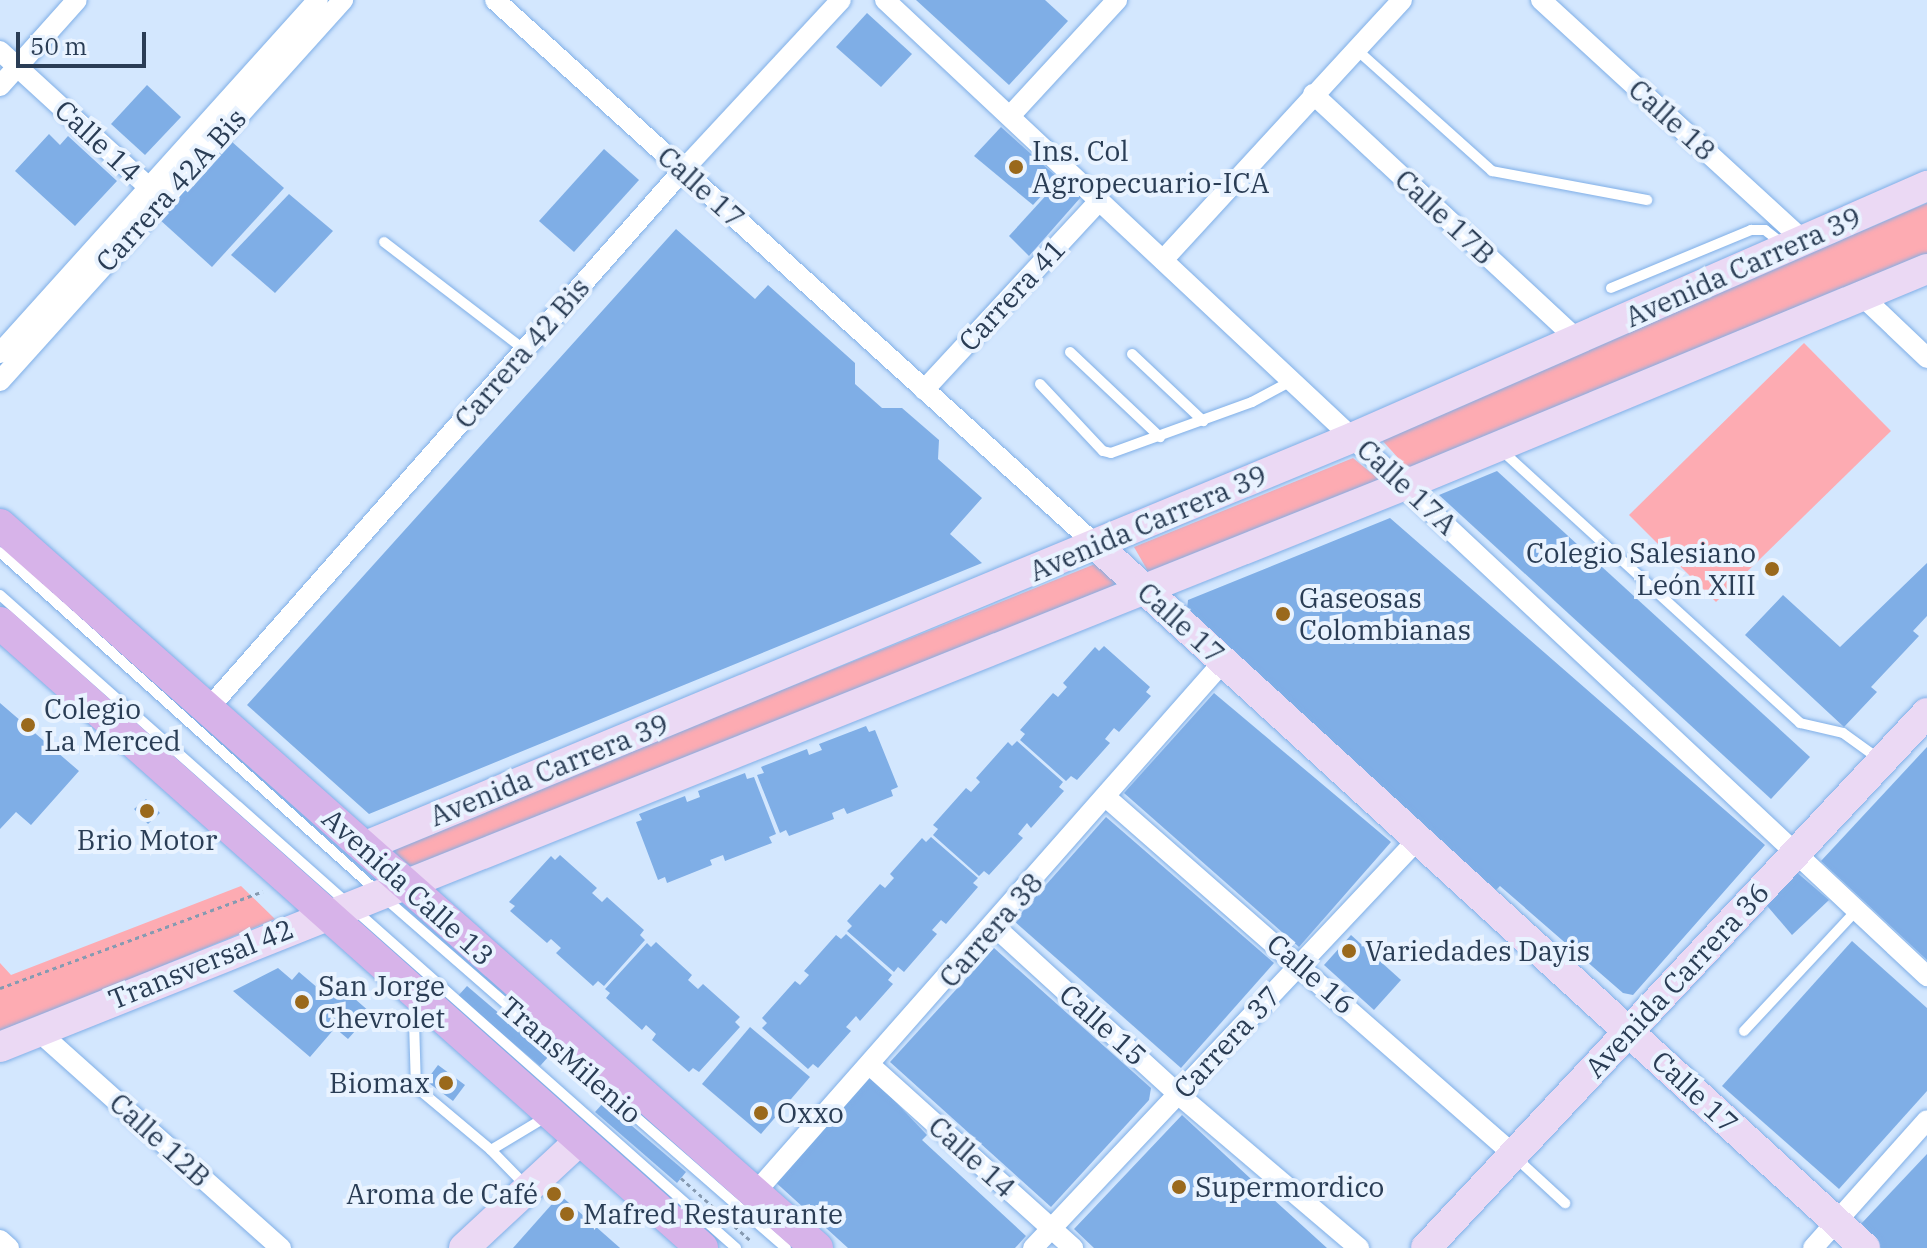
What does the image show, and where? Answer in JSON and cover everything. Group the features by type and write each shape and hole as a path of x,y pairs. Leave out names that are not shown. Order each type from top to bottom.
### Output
{"main road":[{"name":"Avenida Calle 13","path":"0,525 363,847 391,889 817,1248"},
{"path":"0,623 288,881 336,910 424,1003 702,1248"}],"street":[{"path":"0,86 77,0"},
{"name":"Carrera 42A Bis","path":"0,353 213,129 256,81 318,0"},
{"name":"Carrera 42A Bis","path":"256,81 343,0"},
{"name":"Carrera 42 Bis","path":"208,709 683,170 841,0"},
{"name":"Calle 17A","path":"885,0 1927,976"},
{"path":"1010,116 1117,0"},
{"path":"1163,260 1402,0"},
{"name":"Calle 18","path":"1541,0 1795,244"},
{"name":"Calle 17","path":"508,5 683,170 1223,662 1420,837 1865,1248"},
{"name":"Calle 14","path":"0,51 155,193"},
{"name":"Calle 17B","path":"1313,94 1577,339"},
{"name":"Avenida Carrera 39","path":"363,847 1354,437 1927,186"},
{"name":"Carrera 42A Bis","path":"0,381 155,193"},
{"name":"Carrera 41","path":"924,390 1100,200"},
{"name":"Avenida Carrera 39","path":"391,889 1145,590 1927,269"},
{"path":"1862,296 1927,358"},
{"name":"Carrera 38","path":"754,1194 871,1066 1223,662"},
{"name":"Avenida Carrera 36","path":"1426,1248 1927,713"},
{"name":"Calle 16","path":"1107,798 1301,963 1513,1154"},
{"name":"Carrera 37","path":"1033,1248 1420,837"},
{"name":"Transversal 42","path":"0,1047 391,889"},
{"name":"Calle 15","path":"994,926 1178,1094 1359,1248"},
{"name":"Calle 12B","path":"38,1031 281,1248"},
{"name":"Calle 14","path":"871,1066 1073,1248"},
{"path":"1813,1248 1927,1120"},
{"path":"464,1248 579,1141"},
{"path":"0,1240 9,1248"}],"lane":[{"path":"1356,49 1492,171 1647,200"},
{"path":"1611,288 1751,230 1772,233 1795,244"},
{"path":"384,242 525,350"},
{"path":"1070,352 1160,437"},
{"path":"1132,354 1203,421"},
{"path":"1040,384 1103,451 1121,452 1203,421 1293,380"},
{"path":"1498,447 1800,723 1843,733 1882,761"},
{"name":"TransMilenio","path":"0,552 391,889 786,1248"},
{"name":"TransMilenio","path":"0,595 336,910 741,1247"},
{"path":"1744,1031 1857,910"},
{"path":"424,1003 414,1021 412,1079 491,1150 528,1189"},
{"path":"491,1150 549,1115"},
{"path":"1513,1154 1565,1203"}],"path":[{"path":"0,988 288,881"},
{"path":"681,1178 751,1241"},
{"path":"741,1247 757,1235"}],"shaded area":[{"path":"1927,203 1927,255 1410,471 1380,438"},
{"path":"1804,343 1891,431 1716,602 1629,515"},
{"path":"1353,458 1380,480 1149,573 1134,547"},
{"path":"1095,564 1121,584 414,870 389,848"},
{"path":"241,886 275,919 0,1033 0,963 11,975"}],"building":[{"path":"916,0 1045,0 1068,21 1009,85"},
{"path":"867,13 912,54 881,87 836,47"},
{"path":"147,85 181,117 145,155 111,124"},
{"name":"Ins. Col Agropecuario-ICA","path":"1001,127 1058,178 1033,205 974,156"},
{"path":"49,134 60,145 68,136 117,181 75,226 15,171"},
{"path":"231,141 284,188 212,267 159,219"},
{"path":"604,149 639,180 574,252 539,221"},
{"path":"1061,179 1081,197 1029,256 1009,236"},
{"path":"289,194 333,231 275,293 231,255"},
{"path":"676,229 755,299 768,285 855,363 855,384 882,408 902,408 939,440 938,459 982,498 950,534 982,563 369,814 247,705"},
{"path":"1497,471 1810,757 1771,799 1439,495"},
{"path":"1390,518 1765,845 1633,995 1623,993 1500,886 1496,890 1186,619 1188,600"},
{"path":"1927,563 1927,616 1913,631 1919,636 1871,687 1877,692 1844,727 1745,635 1783,595 1840,647"},
{"path":"1104,646 1150,687 1146,692 1151,696 1119,732 1114,728 1105,739 1110,743 1077,780 1071,776 1066,781 1020,740 1025,734 1020,730 1053,693 1058,697 1067,687 1063,683 1095,647 1099,651"},
{"path":"1214,693 1391,842 1299,947 1124,793"},
{"path":"0,703 79,771 31,825 16,812 0,829"},
{"path":"866,726 869,732 875,730 898,787 891,790 893,796 847,814 844,808 832,813 834,819 789,836 786,830 780,833 757,775 764,773 761,767 807,749 809,755 822,750 819,744"},
{"path":"1017,741 1063,782 1059,787 1064,791 1031,828 1027,823 1018,834 1023,838 989,875 984,871 979,876 933,835 938,829 933,825 966,788 971,792 980,782 976,778 1008,742 1012,746"},
{"path":"1927,747 1927,960 1821,861"},
{"path":"745,773 747,779 754,777 776,834 769,837 772,843 725,861 723,855 710,860 712,865 667,883 665,877 658,880 636,822 642,820 639,814 685,796 687,802 700,797 698,791"},
{"name":"Brio Motor","path":"146,799 160,813 148,824 134,809"},
{"path":"1106,817 1274,963 1181,1068 1014,921"},
{"path":"931,837 978,878 973,883 978,887 946,924 941,920 932,930 937,934 904,972 898,967 894,972 847,931 852,926 847,921 880,884 885,888 894,878 890,874 922,838 926,842"},
{"path":"560,855 597,888 592,893 602,902 607,897 644,930 640,935 645,940 604,986 598,981 593,986 556,953 561,948 551,939 547,943 510,911 515,906 509,902 551,856 555,860"},
{"path":"1794,870 1829,900 1792,935 1763,901"},
{"path":"846,934 892,975 888,980 893,984 860,1021 856,1016 846,1027 851,1031 818,1068 813,1064 808,1069 762,1028 767,1023 762,1018 795,981 800,985 809,975 804,971 836,935 841,939"},
{"path":"1351,935 1401,980 1374,1010 1324,965"},
{"path":"1852,941 1927,1008 1927,1091 1839,1189 1722,1086"},
{"path":"656,942 692,975 688,980 698,989 703,984 740,1017 735,1022 740,1027 699,1072 693,1068 689,1072 652,1040 656,1034 646,1025 642,1030 606,998 610,993 605,989 647,943 651,947"},
{"path":"994,948 1151,1088 1149,1100 1051,1207 890,1062"},
{"name":"San Jorge Chevrolet","path":"278,968 292,980 299,972 319,989 330,977 371,1013 348,1039 335,1028 310,1057 233,991"},
{"path":"467,986 549,1056 540,1066 458,996"},
{"path":"750,1027 810,1077 761,1134 702,1084"},
{"name":"Biomax","path":"438,1065 465,1085 453,1101 426,1081"},
{"path":"870,1075 927,1135 922,1140 1026,1236 1015,1248 848,1248 772,1179"},
{"path":"604,1102 686,1172 677,1183 595,1112"},
{"name":"Supermordico","path":"1182,1115 1327,1248 1094,1248 1074,1229"},
{"path":"1927,1154 1927,1248 1872,1248 1860,1225"},
{"path":"560,1195 620,1248 513,1248"}],"place":[{"name":"Ins. Col Agropecuario-ICA","path":"1016,167"},
{"name":"Colegio Salesiano León XIII","path":"1772,569"},
{"name":"Gaseosas Colombianas","path":"1283,614"},
{"name":"Colegio La Merced","path":"28,725"},
{"name":"Brio Motor","path":"147,811"},
{"name":"Variedades Dayis","path":"1349,951"},
{"name":"San Jorge Chevrolet","path":"302,1002"},
{"name":"Biomax","path":"446,1083"},
{"name":"Oxxo","path":"761,1113"},
{"name":"Supermordico","path":"1179,1187"},
{"name":"Aroma de Café","path":"554,1194"},
{"name":"Mafred Restaurante","path":"567,1214"}]}
